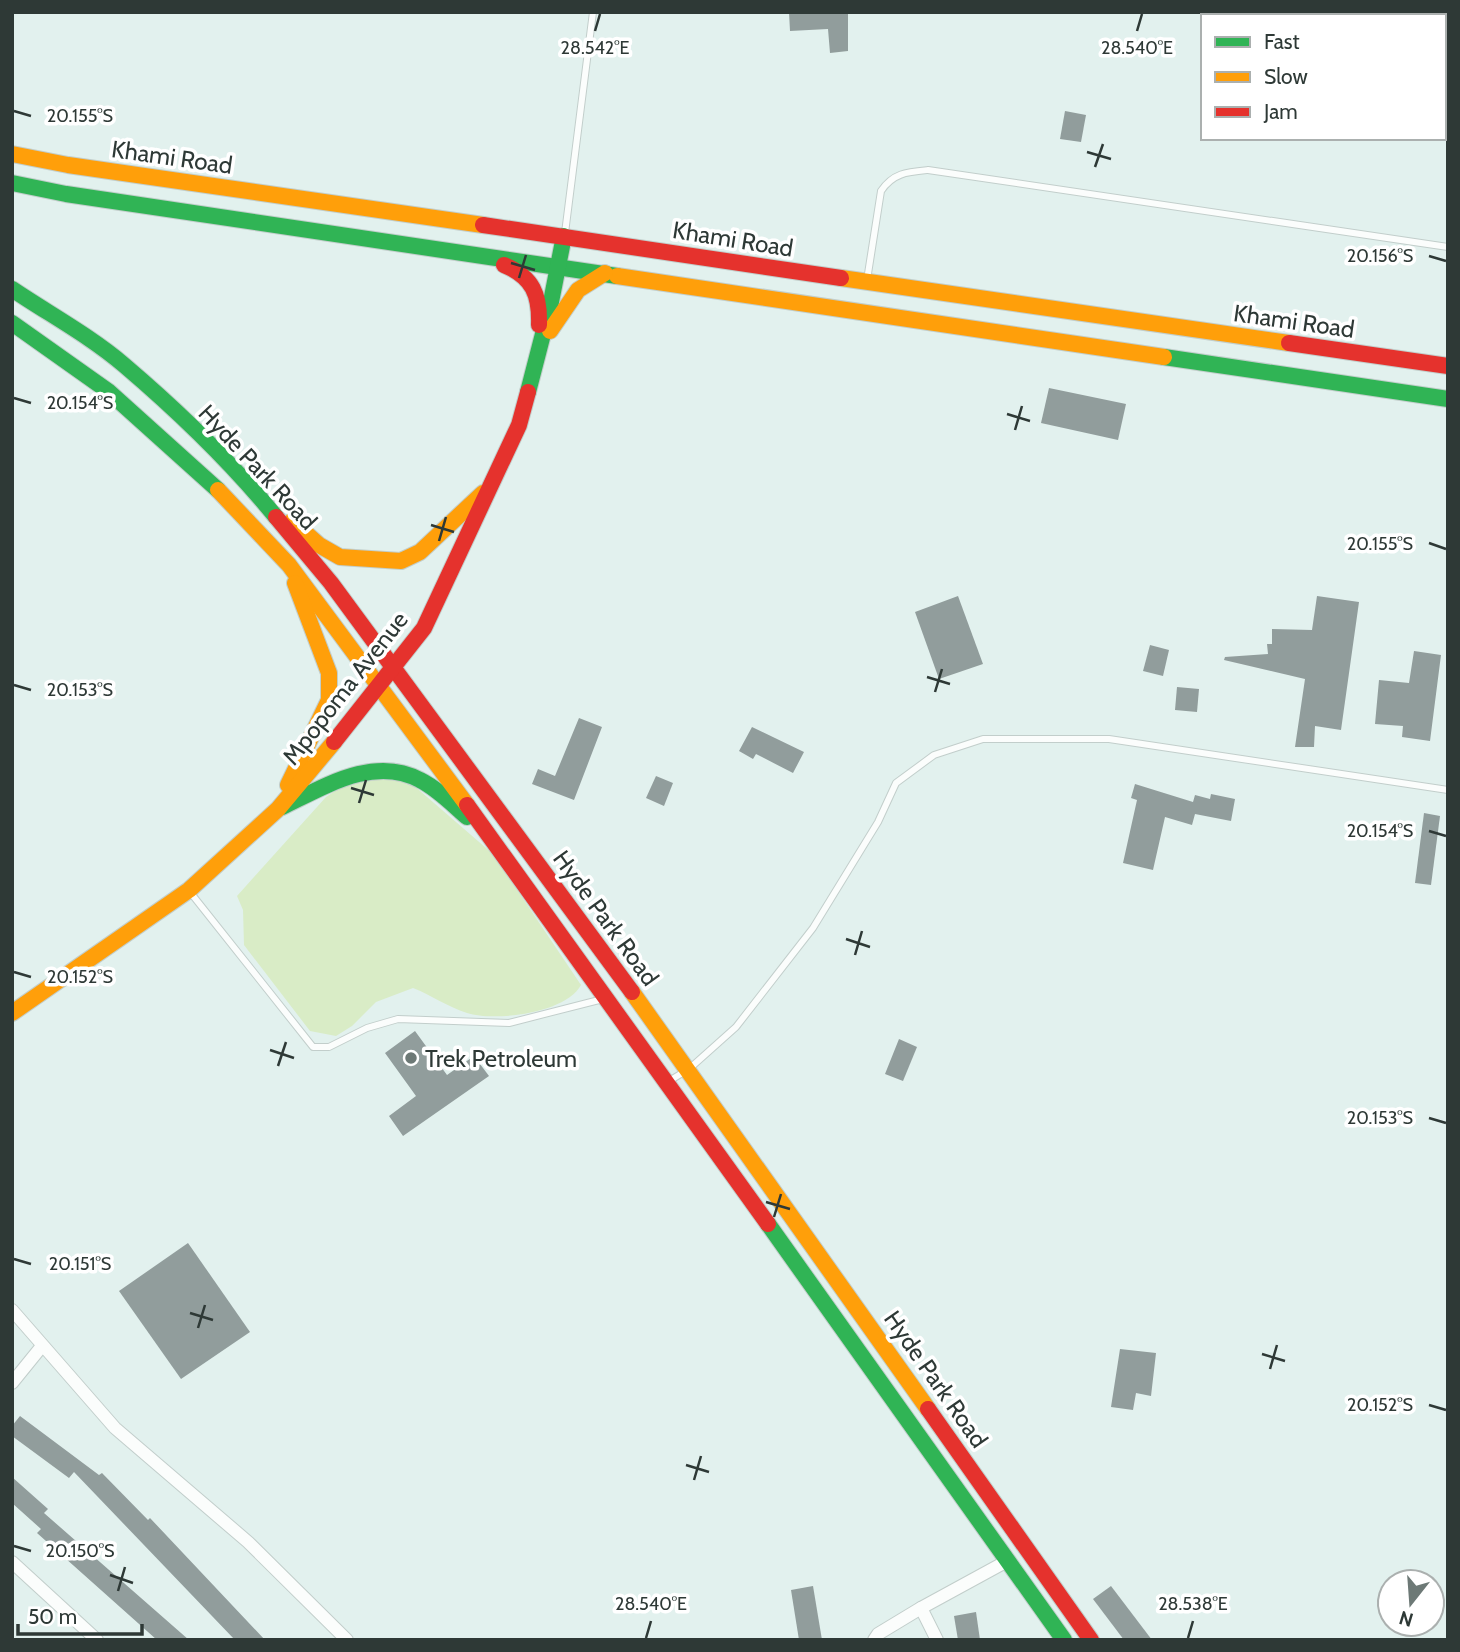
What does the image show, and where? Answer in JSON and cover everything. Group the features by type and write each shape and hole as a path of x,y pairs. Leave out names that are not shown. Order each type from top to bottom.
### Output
{"street":[{"name":"Khami Road","path":"12,154 82,167 1448,366"},
{"path":"12,183 79,196 1448,398"},
{"name":"Mpopoma Avenue","path":"12,1013 189,890 278,809 380,687 424,628 519,425 560,265 564,236"},
{"path":"480,256 522,271 531,279 540,309 538,351"},
{"path":"538,351 576,289 584,281 605,273"},
{"name":"Hyde Park Road","path":"12,289 122,363 249,484 394,667 689,1069 1091,1640"},
{"name":"Hyde Park Road","path":"12,323 108,391 211,482 289,565 492,838 1064,1640"},
{"path":"249,484 319,545 340,557 401,561 420,552 489,486"},
{"path":"278,809 329,700 329,673 289,565"},
{"path":"278,809 355,772 388,769 417,778 492,838"},
{"path":"12,1310 115,1428 248,1542 347,1640"},
{"path":"12,1383 42,1346"},
{"path":"874,1640 878,1634 1009,1560"},
{"path":"12,1562 97,1640"},
{"path":"922,1608 937,1640"}],"lane":[{"path":"564,236 593,12"},
{"path":"866,282 881,191 889,180 902,173 928,170 1448,247"},
{"path":"666,1082 689,1069 736,1027 813,928 878,822 896,783 934,755 984,739 1109,738 1448,790"},
{"path":"189,890 313,1047 329,1046 367,1027 398,1019 509,1023 605,999"}],"green space":[{"path":"383,777 412,784 493,854 581,985 573,995 546,1009 529,1013 480,1016 453,1008 413,988 376,1002 352,1026 336,1036 310,1031 244,945 243,910 237,896 326,797 353,779"}],"building":[{"path":"789,12 848,12 848,51 830,53 828,29 790,31"},
{"path":"1065,111 1086,115 1081,142 1060,139"},
{"path":"1049,388 1126,404 1118,440 1041,423"},
{"path":"958,596 983,664 939,679 915,612"},
{"path":"1317,596 1359,602 1341,730 1315,726 1314,747 1295,747 1305,679 1224,660 1225,657 1268,654 1267,644 1272,644 1272,629 1312,630"},
{"path":"1150,645 1169,650 1163,676 1143,671"},
{"path":"1414,651 1441,655 1430,741 1402,737 1403,726 1375,724 1379,680 1409,683"},
{"path":"1177,687 1199,689 1197,712 1175,710"},
{"path":"579,718 602,727 574,800 532,784 538,769 555,776"},
{"path":"752,727 804,752 793,773 756,754 753,759 739,751"},
{"path":"656,776 673,783 664,806 646,798"},
{"path":"1135,784 1193,802 1195,795 1210,799 1211,794 1235,799 1231,821 1195,814 1192,825 1165,817 1153,870 1123,863 1137,800 1131,798"},
{"path":"1424,813 1440,816 1431,885 1415,883"},
{"path":"415,1031 447,1075 474,1056 489,1076 403,1136 389,1116 416,1096 385,1053"},
{"path":"899,1039 917,1047 903,1081 885,1074"},
{"path":"188,1243 250,1332 181,1379 119,1291"},
{"path":"1120,1349 1156,1353 1151,1396 1136,1393 1133,1410 1111,1407"},
{"path":"20,1416 99,1475 102,1473 148,1520 150,1518 265,1640 235,1640 74,1472 69,1478 12,1436 12,1426"},
{"path":"12,1477 48,1509 44,1513 189,1640 157,1640 37,1533 41,1529 12,1503"},
{"path":"813,1586 822,1640 799,1640 791,1590"},
{"path":"1111,1586 1152,1640 1124,1640 1093,1599"},
{"path":"976,1612 980,1640 958,1640 954,1616"}],"traffic: fast":[{"path":"12,183 66,194 617,276"},
{"path":"528,392 550,307 564,236"},
{"path":"12,289 124,365 203,438 276,517"},
{"path":"12,323 108,391 218,490"},
{"path":"1164,357 1448,399"},
{"path":"282,807 332,783 367,772 385,771 403,773 420,780 445,797 467,817"},
{"path":"768,1224 1064,1640"}],"traffic: slow":[{"path":"12,154 68,165 483,225"},
{"path":"550,331 578,290 605,273"},
{"path":"617,276 1164,357"},
{"path":"841,278 1289,343"},
{"path":"218,490 289,565 467,805"},
{"path":"292,521 319,545 340,557 401,561 420,552 483,493"},
{"path":"288,785 329,700 329,673 295,583"},
{"path":"12,1013 189,890 278,809 334,742"},
{"path":"632,992 928,1409"}],"traffic: jam":[{"path":"483,225 841,278"},
{"path":"504,265 522,275 533,288 538,305 539,325"},
{"path":"1289,343 1448,366"},
{"path":"334,742 424,628 519,425 528,392"},
{"path":"276,517 331,583 632,992"},
{"path":"467,805 768,1224"},
{"path":"928,1409 1091,1640"}],"place":[{"name":"Trek Petroleum","path":"411,1058"}]}
